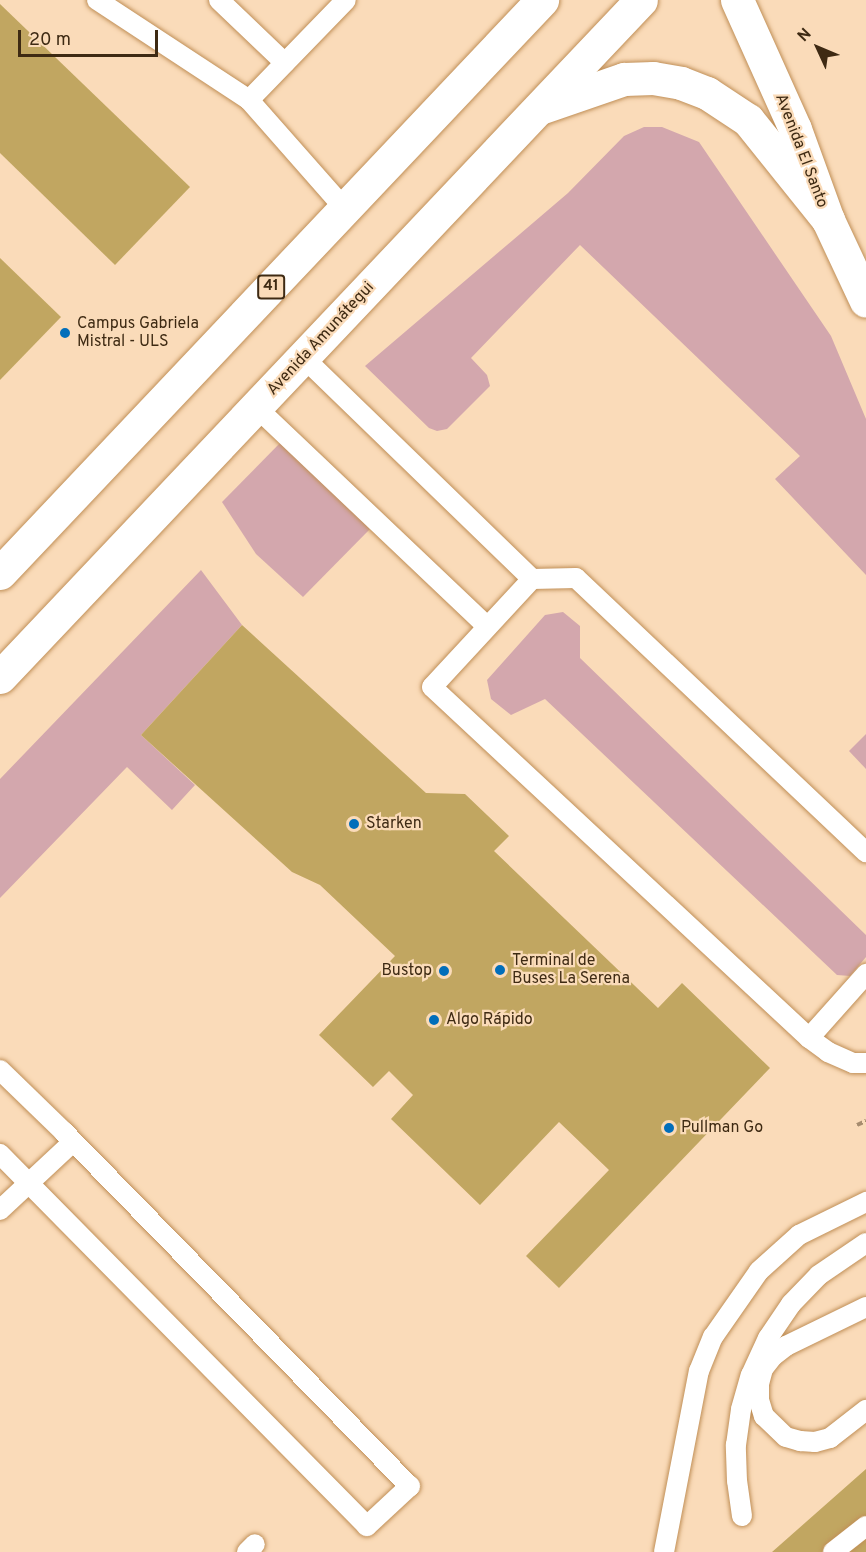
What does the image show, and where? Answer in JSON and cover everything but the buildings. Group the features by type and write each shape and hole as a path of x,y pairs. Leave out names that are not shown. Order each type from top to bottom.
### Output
{"main road":[{"name":"41","path":"0,573 542,0"},
{"name":"Avenida Amunátegui","path":"0,677 641,0"},
{"name":"Avenida El Santo","path":"737,0 795,129 828,220 866,302"},
{"path":"538,108 624,79 652,78 681,83 707,93 748,120 828,220"}],"lane":[{"path":"97,0 249,100 345,209"},
{"path":"219,0 285,63"},
{"path":"249,100 346,0"},
{"path":"303,357 532,579"},
{"path":"256,407 487,626"},
{"path":"866,852 576,578 532,579 432,687 809,1038 828,1052 853,1063 866,1063"},
{"path":"809,1038 866,974"},
{"path":"0,1070 410,1486 367,1526 0,1154"},
{"path":"0,1210 73,1142"},
{"path":"664,1552 699,1371 712,1337 759,1271 799,1235 866,1202"},
{"path":"742,1516 736,1457 741,1409 751,1375 768,1338 791,1304 819,1275 866,1243"},
{"path":"866,1307 786,1346 773,1356 764,1369 759,1384 759,1400 764,1416 786,1437 800,1441 815,1442 830,1438 866,1410"},
{"path":"833,1552 866,1526"}],"path":[{"path":"857,1125 866,1121"}],"shaded area":[{"path":"644,127 662,127 699,142 831,336 866,419 866,575 775,479 800,456 580,245 471,358 487,375 490,386 447,429 437,431 429,428 365,366 568,193 624,136"},
{"path":"280,443 370,529 303,597 256,554 222,502"},
{"path":"201,570 242,625 141,735 195,785 172,810 127,767 0,898 0,779"},
{"path":"563,612 580,626 580,658 866,935 866,957 850,976 837,975 545,699 511,715 491,699 487,680 545,615"},
{"path":"866,734 866,769 849,751"}],"place":[{"name":"Campus Gabriela Mistral - ULS","path":"65,333"},
{"name":"Starken","path":"354,824"},
{"name":"Terminal de Buses La Serena","path":"500,970"},
{"name":"Bustop","path":"444,971"},
{"name":"Algo Rápido","path":"434,1020"},
{"name":"Pullman Go","path":"669,1128"}]}
